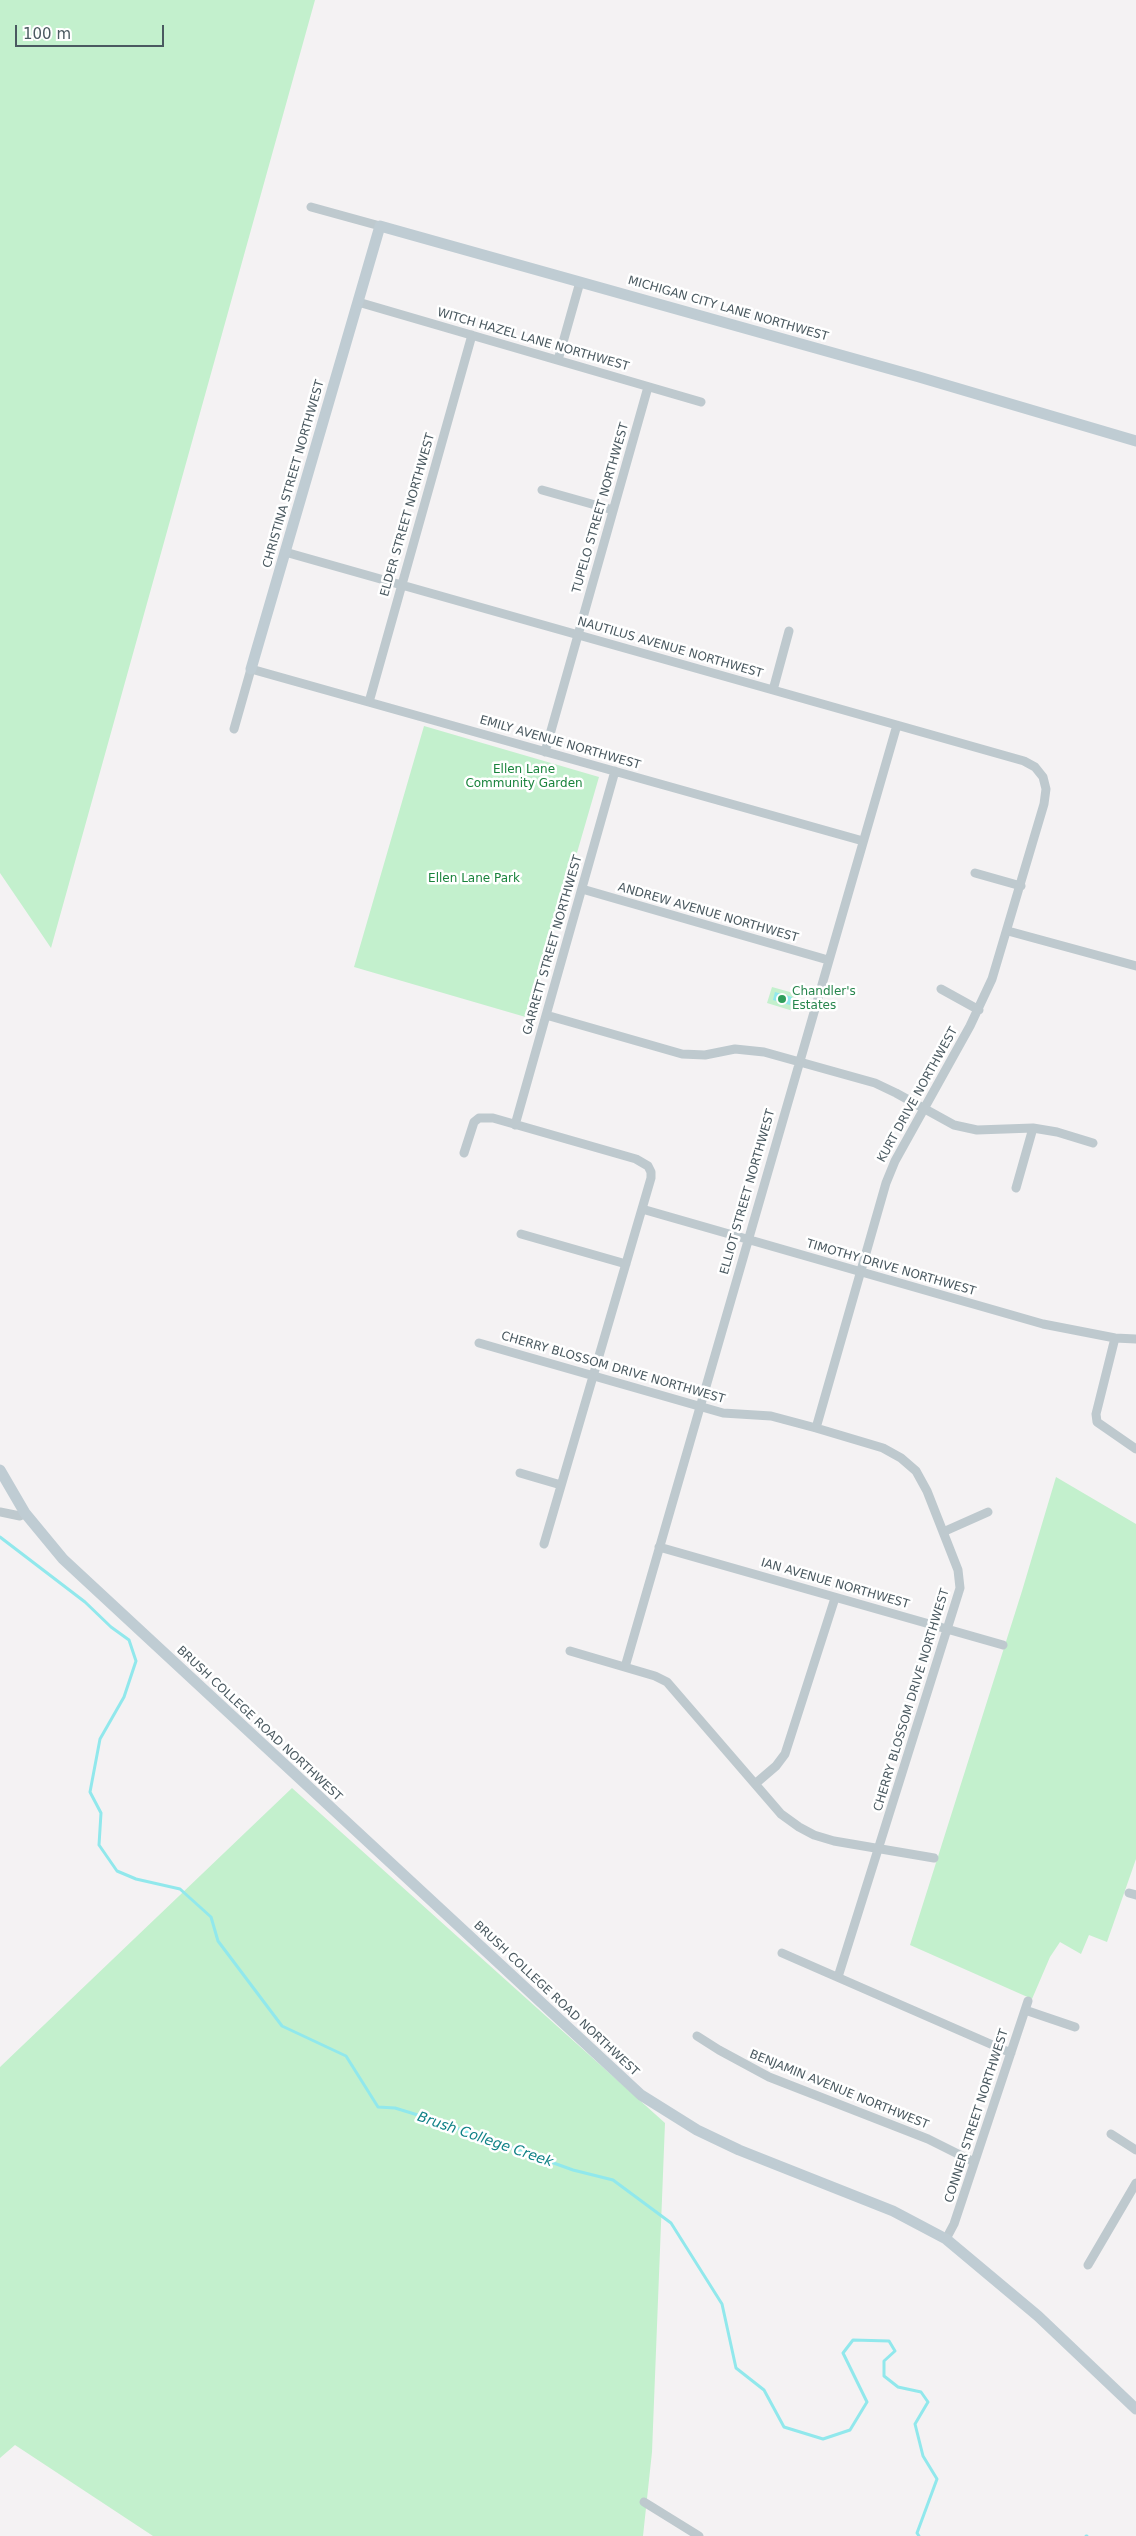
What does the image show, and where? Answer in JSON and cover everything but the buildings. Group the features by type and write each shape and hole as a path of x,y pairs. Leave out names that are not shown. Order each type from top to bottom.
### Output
{"street":[{"name":"MICHIGAN CITY LANE NORTHWEST","path":"311,207 919,377 1136,441"},
{"name":"CHRISTINA STREET NORTHWEST","path":"234,729 380,226"},
{"path":"558,360 580,282"},
{"name":"WITCH HAZEL LANE NORTHWEST","path":"358,302 701,402"},
{"name":"ELDER STREET NORTHWEST","path":"369,702 472,335"},
{"name":"TUPELO STREET NORTHWEST","path":"545,752 648,386"},
{"path":"542,490 613,510"},
{"name":"NAUTILUS AVENUE NORTHWEST","path":"285,552 1024,761 1035,767 1043,777"},
{"path":"773,690 790,631"},
{"name":"EMILY AVENUE NORTHWEST","path":"251,669 863,841"},
{"name":"ELLIOT STREET NORTHWEST","path":"625,1667 897,725"},
{"name":"GARRETT STREET NORTHWEST","path":"515,1125 615,771"},
{"name":"KURT DRIVE NORTHWEST","path":"816,1428 860,1272 895,1161 979,1010 992,979 1008,931 1045,796 1046,789 1043,777"},
{"path":"975,873 1021,886"},
{"name":"ANDREW AVENUE NORTHWEST","path":"582,889 828,960"},
{"path":"1008,931 1136,966"},
{"path":"941,989 979,1010"},
{"path":"546,1015 682,1054 705,1055 748,1049 799,1062 875,1084 954,1125 976,1130 1033,1128 1057,1132 1093,1143"},
{"path":"464,1153 472,1127 479,1118 493,1118 636,1159 648,1166 651,1178 544,1544"},
{"path":"1016,1188 1033,1128"},
{"name":"TIMOTHY DRIVE NORTHWEST","path":"642,1209 1043,1324 1115,1338 1136,1339"},
{"path":"521,1234 626,1264"},
{"path":"1115,1338 1096,1414 1097,1422 1136,1449"},
{"name":"CHERRY BLOSSOM DRIVE NORTHWEST","path":"479,1343 723,1413 771,1416 816,1428 883,1448 901,1458 916,1471 927,1491 958,1570 960,1588 838,1977"},
{"name":"BRUSH COLLEGE ROAD NORTHWEST","path":"0,1470 25,1513 51,1547 68,1565 641,2095 672,2115 726,2144 893,2210 946,2239 1031,2310 1136,2409"},
{"path":"520,1473 562,1485"},
{"path":"0,1512 20,1516 25,1513"},
{"path":"943,1532 988,1512"},
{"name":"IAN AVENUE NORTHWEST","path":"659,1547 1003,1645"},
{"path":"755,1784 776,1766 785,1754 835,1598"},
{"path":"570,1652 625,1667 667,1682 781,1814 814,1835 834,1841 879,1847 934,1858"},
{"path":"782,1952 1011,2053"},
{"name":"CONNER STREET NORTHWEST","path":"946,2239 954,2224 1028,2000"},
{"path":"1025,2010 1075,2027"},
{"name":"BENJAMIN AVENUE NORTHWEST","path":"697,2036 732,2058 769,2077 928,2140 974,2162"},
{"path":"1111,2134 1136,2150"},
{"path":"1088,2265 1136,2183"},
{"path":"644,2502 699,2536"}],"green space":[{"path":"0,0 315,0 51,948 0,873"},
{"name":"Ellen Lane Park","path":"424,726 599,777 529,1018 354,967"},
{"name":"Chandler's Estates","path":"772,987 797,994 793,1011 767,1003"},
{"path":"1056,1477 1136,1524 1136,1859 1107,1942 1089,1935 1081,1954 1060,1942 1050,1957 1032,1999 910,1945"},
{"path":"292,1788 665,2123 652,2452 643,2536 153,2536 15,2445 0,2458 0,2067"}],"water":[{"path":"775,992 792,997 790,1005 773,1000"}],"waterway":[{"name":"Brush College Creek","path":"0,1537 85,1602 111,1627 129,1640 136,1661 124,1697 100,1739 90,1792 101,1813 99,1845 117,1871 136,1879 180,1889 211,1917 218,1941 282,2026 346,2056 378,2107 395,2108 434,2120 573,2170 613,2180 671,2223 722,2304 736,2368 764,2390 784,2427 823,2439 850,2430 867,2402 843,2353 853,2340 889,2341 895,2351 884,2361 884,2376 898,2387 921,2392 928,2402 915,2424 923,2456 937,2479 917,2533 919,2536"}],"place":[{"name":"Chandler's Estates","path":"782,999"}],"park label":[{"name":"Ellen Lane Community Garden","path":"524,777"}]}
